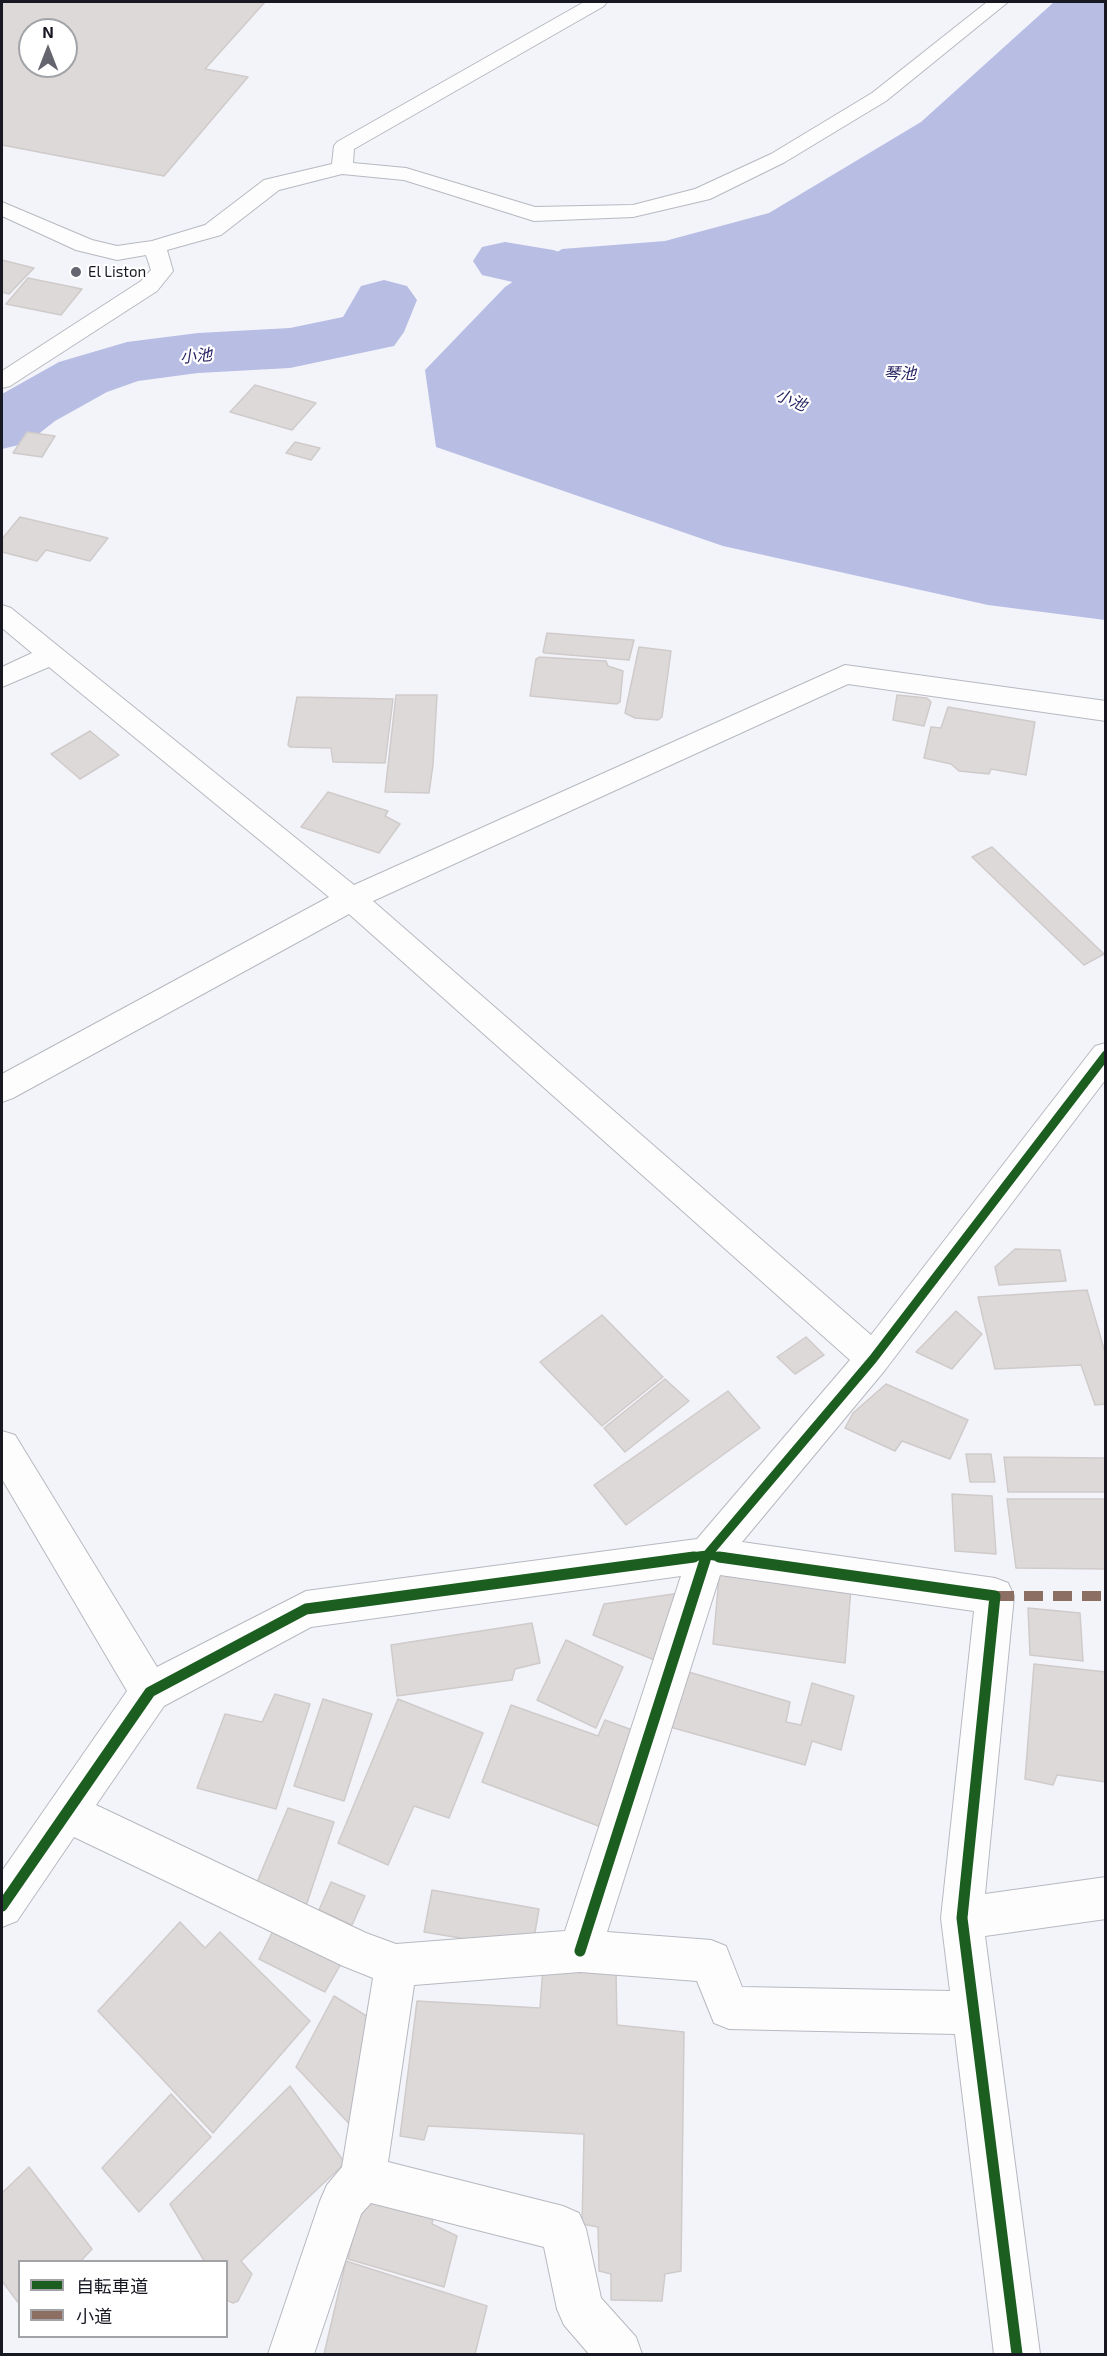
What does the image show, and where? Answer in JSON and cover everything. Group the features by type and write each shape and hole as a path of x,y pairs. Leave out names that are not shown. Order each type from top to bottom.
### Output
{"street":[{"path":"2,208 84,245 117,253 155,247 213,230 272,185 342,168 406,174 534,214 633,211 702,194 778,158 879,97 998,2"},
{"path":"342,168 344,146 589,6"},
{"path":"2,381 149,286 162,270 155,247"},
{"path":"2,614 351,898 873,1359"},
{"path":"2,678 50,655"},
{"path":"2,1089 351,898 845,674 1106,711"},
{"path":"580,1951 707,1555 873,1359 1106,1055"},
{"path":"2,1447 150,1692"},
{"path":"2,1906 150,1692 306,1609 707,1555 995,1596 962,1918 1017,2355"},
{"path":"67,1812 358,1951 396,1965 580,1951 711,1961 729,2008 975,2013"},
{"path":"962,1918 1106,1898"},
{"path":"291,2355 344,2201 362,2178 372,2129 396,1965"},
{"path":"362,2178 562,2229 580,2309 619,2355"}],"water":[{"name":"琴池","path":"1054,2 1105,2 1105,620 988,605 723,546 436,447 425,370 505,287 562,249 665,241 769,213 921,122"}],"building":[{"path":"2,2 265,2 205,69 248,77 164,176 2,145"},
{"path":"2,260 34,268 9,294 2,292"},
{"path":"28,278 82,289 61,315 6,304"},
{"path":"255,385 316,403 292,430 230,412"},
{"path":"27,432 55,436 42,457 13,453"},
{"path":"295,442 320,448 311,460 286,453"},
{"path":"20,517 108,538 90,561 46,550 37,561 2,552 2,539"},
{"path":"547,633 634,640 629,660 545,653 543,652"},
{"path":"639,647 671,651 662,717 658,720 635,718 625,713"},
{"path":"540,657 606,661 608,666 623,671 620,702 617,704 530,696 536,659"},
{"path":"396,695 437,695 429,793 385,792"},
{"path":"897,695 927,698 931,702 924,726 893,720"},
{"path":"297,697 393,699 385,763 333,762 331,748 290,747 288,745"},
{"path":"948,707 1035,722 1026,775 991,769 989,774 959,771 951,764 924,758 931,727 941,728"},
{"path":"90,731 119,755 80,779 51,754"},
{"path":"328,792 388,811 385,816 400,824 379,853 301,827"},
{"path":"992,847 1104,954 1084,965 972,857"},
{"path":"1015,1249 1060,1250 1066,1281 999,1285 995,1267"},
{"path":"1087,1290 1106,1356 1106,1404 1095,1405 1081,1365 995,1369 978,1297"},
{"path":"956,1311 982,1334 952,1369 916,1352"},
{"path":"602,1315 663,1377 602,1426 540,1362"},
{"path":"806,1337 824,1355 795,1374 777,1357"},
{"path":"665,1379 689,1401 625,1452 604,1428"},
{"path":"886,1384 968,1420 950,1459 902,1441 895,1451 845,1428 853,1413"},
{"path":"728,1391 760,1428 626,1525 594,1485"},
{"path":"966,1454 991,1454 995,1482 970,1482"},
{"path":"1004,1457 1106,1458 1106,1492 1008,1492"},
{"path":"952,1494 992,1496 996,1554 955,1551"},
{"path":"1007,1499 1106,1499 1106,1569 1016,1568"},
{"path":"720,1567 851,1588 845,1663 713,1644"},
{"path":"680,1593 657,1661 593,1635 604,1604"},
{"path":"1028,1608 1080,1613 1083,1661 1030,1655"},
{"path":"532,1623 540,1663 515,1669 512,1680 397,1696 391,1645"},
{"path":"566,1640 623,1667 596,1728 537,1700"},
{"path":"1034,1664 1106,1672 1106,1782 1057,1775 1053,1785 1025,1779"},
{"path":"682,1670 790,1702 786,1722 801,1725 812,1683 854,1696 841,1750 812,1741 805,1765 663,1725"},
{"path":"275,1694 310,1704 276,1809 197,1788 225,1714 262,1722"},
{"path":"323,1699 372,1714 344,1801 294,1786"},
{"path":"398,1699 483,1733 449,1818 414,1806 388,1865 338,1843"},
{"path":"511,1705 598,1736 605,1720 635,1731 601,1827 482,1782"},
{"path":"288,1808 334,1822 306,1906 255,1887"},
{"path":"331,1882 365,1896 352,1925 319,1910"},
{"path":"432,1890 539,1909 532,1950 424,1932"},
{"path":"278,1921 346,1955 325,1992 259,1959"},
{"path":"180,1922 205,1948 220,1932 310,2021 213,2133 98,2011"},
{"path":"543,1967 616,1970 617,2025 684,2032 681,2271 665,2274 662,2301 611,2300 611,2274 599,2271 598,2227 582,2224 584,2134 428,2126 424,2140 400,2136 417,2001 540,2008"},
{"path":"334,1996 373,2020 355,2130 296,2067"},
{"path":"290,2086 345,2163 241,2261 252,2274 238,2301 233,2303 228,2301 228,2260 204,2260 170,2204"},
{"path":"171,2094 211,2137 139,2212 102,2168"},
{"path":"29,2167 92,2249 82,2260 18,2260 18,2302 2,2281 2,2193"},
{"path":"364,2190 434,2212 432,2224 457,2236 444,2287 348,2259"},
{"path":"346,2261 487,2306 475,2354 324,2354"}],"waterway":[{"name":"小池","path":"505,261 553,269 575,277 651,331"},
{"name":"小池","path":"2,428 30,406 83,377 127,362 198,353 290,348 370,332 384,300"}],"marked path":[{"path":"995,1596 1106,1596"}],"cycle path":[{"path":"2,1906 150,1692 306,1609 707,1555 873,1359 1106,1055"},
{"path":"580,1951 707,1555 995,1596 962,1918 1017,2354"}],"place":[{"name":"El Liston","path":"76,272"}]}
